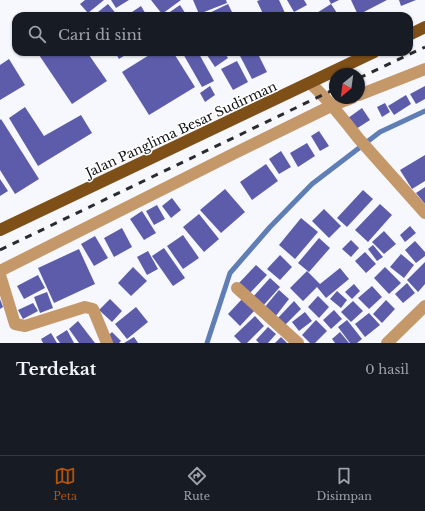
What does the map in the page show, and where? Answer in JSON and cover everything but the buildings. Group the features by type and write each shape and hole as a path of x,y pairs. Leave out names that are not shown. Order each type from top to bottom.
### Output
{"main road":[{"path":"413,33 425,27"},
{"name":"Jalan Panglima Besar Sudirman","path":"0,230 366,56"}],"street":[{"path":"365,93 425,69"},
{"path":"310,83 323,95 374,156 425,213"},
{"path":"0,271 336,104"},
{"path":"0,275 15,324 25,326 85,307 91,307 107,343"},
{"path":"237,288 298,343"},
{"path":"388,343 425,306"}],"waterway":[{"path":"207,343 230,273 270,227 312,184 380,132 425,111"}],"railway":[{"path":"413,53 425,47"},
{"path":"365,75 406,56"},
{"path":"0,250 329,92"}]}
